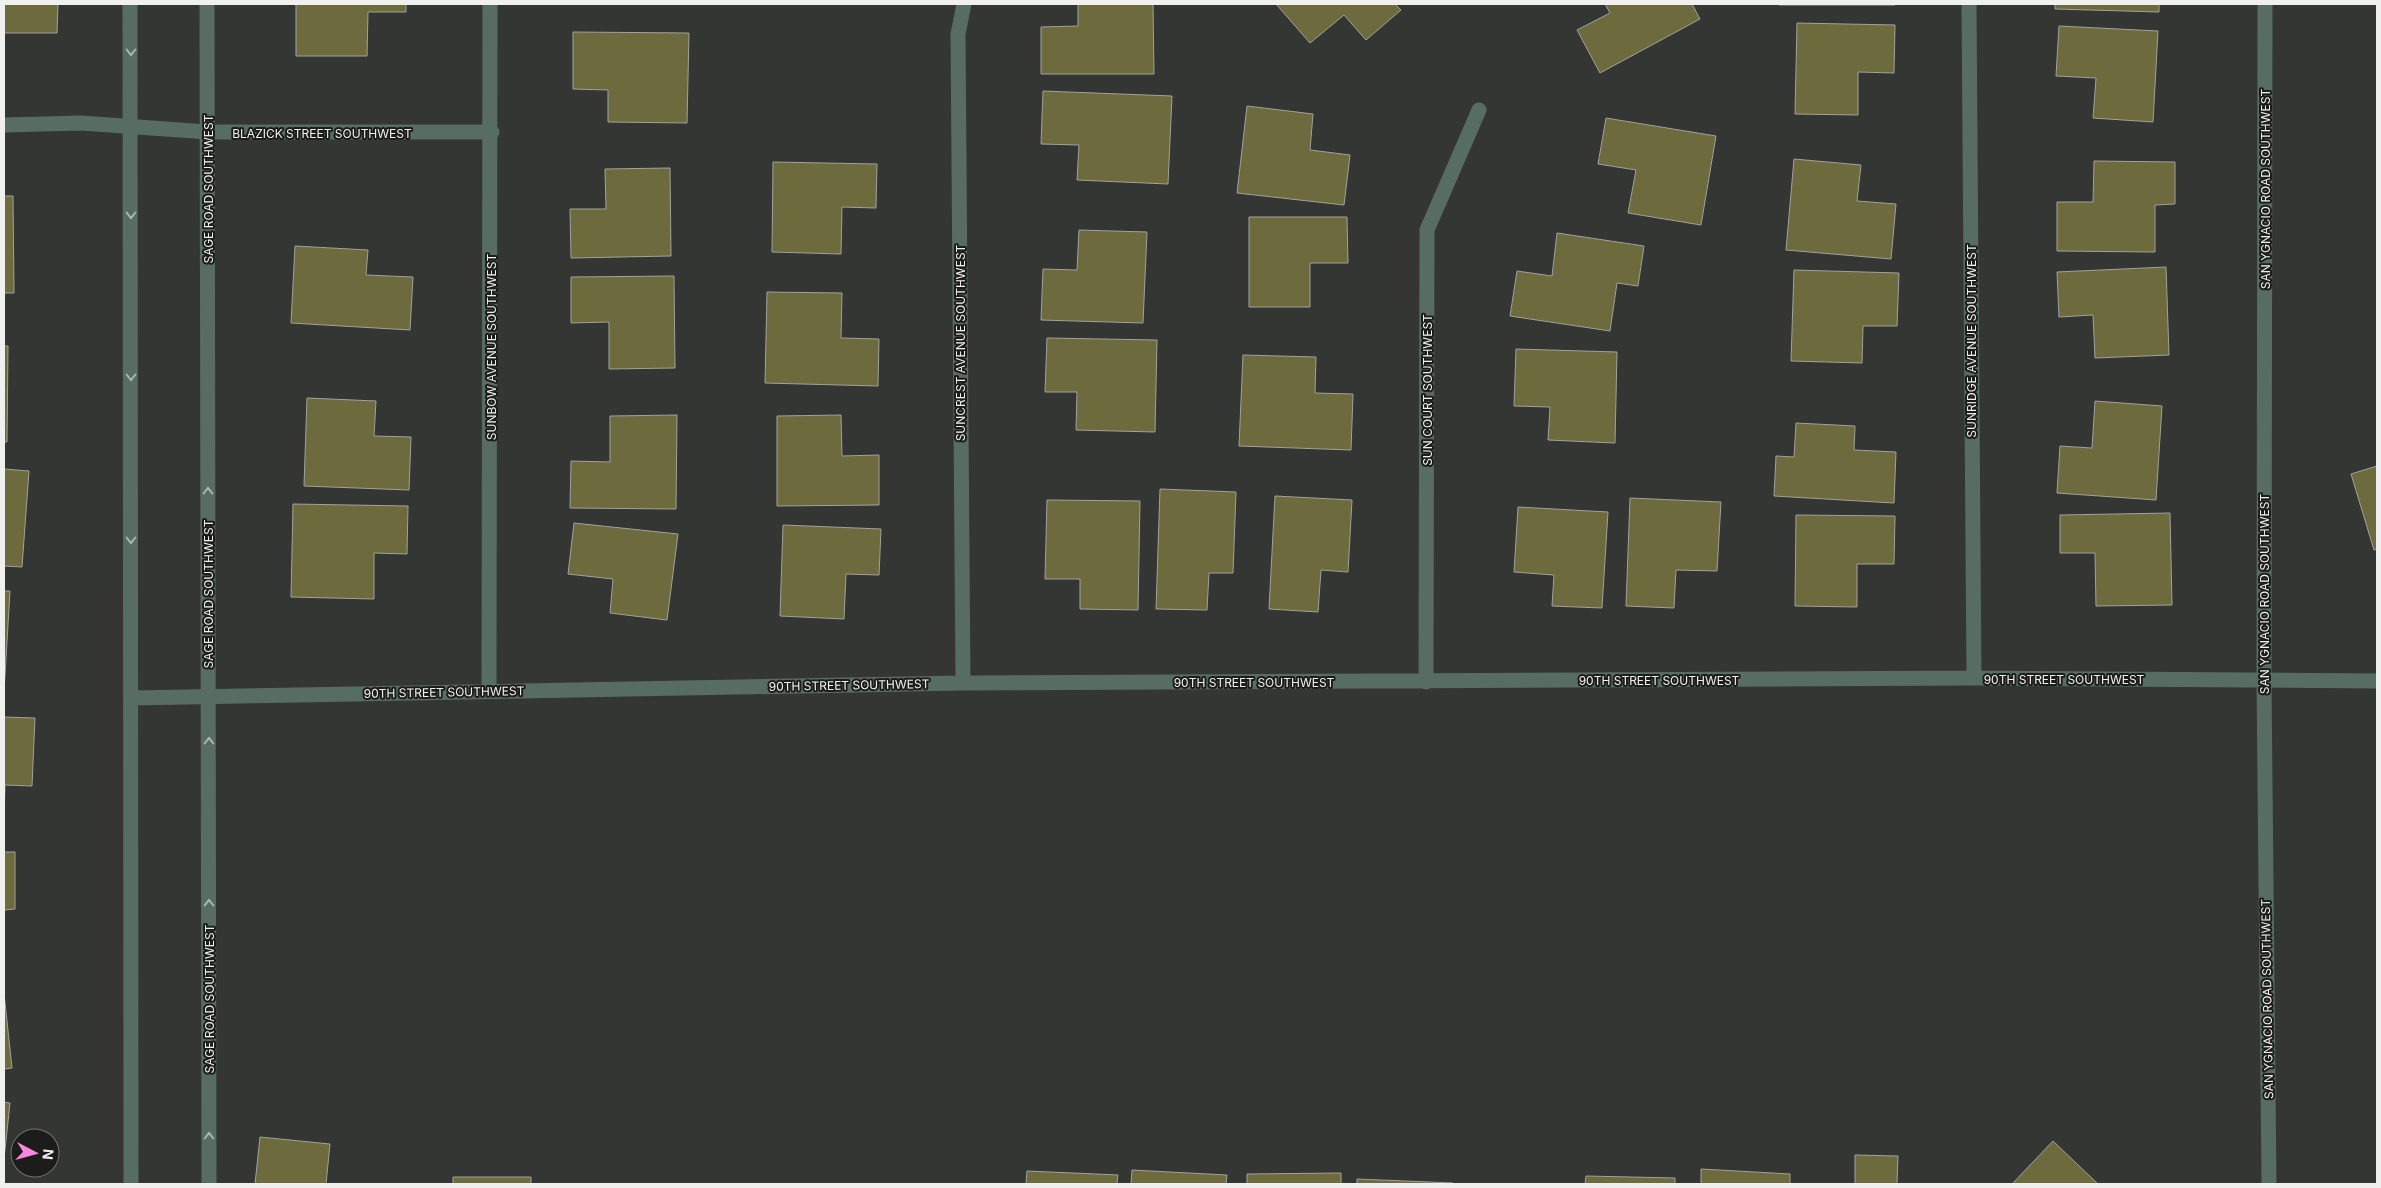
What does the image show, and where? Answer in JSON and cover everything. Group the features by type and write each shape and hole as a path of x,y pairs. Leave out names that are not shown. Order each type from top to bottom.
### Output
{"street":[{"path":"130,4 131,1184"},
{"name":"SAGE ROAD SOUTHWEST","path":"207,4 208,1184"},
{"name":"SUNBOW AVENUE SOUTHWEST","path":"489,690 492,132 490,4"},
{"name":"SUNCREST AVENUE SOUTHWEST","path":"963,683 958,34 964,4"},
{"name":"SUNRIDGE AVENUE SOUTHWEST","path":"1969,4 1974,678"},
{"name":"SAN YGNACIO ROAD SOUTHWEST","path":"2265,4 2264,681 2269,1184"},
{"name":"SUN COURT SOUTHWEST","path":"1426,682 1427,230 1479,110"},
{"name":"BLAZICK STREET SOUTHWEST","path":"4,125 81,123 208,132 492,132"},
{"name":"90TH STREET SOUTHWEST","path":"131,698 489,690 963,683 1974,678 2377,681"}],"building":[{"path":"4,4 58,4 57,33 4,33"},
{"path":"296,4 406,4 406,12 368,12 367,56 296,56"},
{"path":"1078,4 1153,4 1154,74 1041,74 1041,27 1078,26"},
{"path":"1276,4 1395,4 1401,10 1366,40 1344,15 1310,43"},
{"path":"1605,4 1692,4 1700,19 1600,73 1577,30 1610,13"},
{"path":"1895,4 1895,5 1779,5"},
{"path":"2055,4 2159,4 2159,12 2055,9"},
{"path":"1797,23 1895,25 1894,73 1858,72 1858,115 1795,114"},
{"path":"2059,26 2158,31 2153,122 2093,118 2096,78 2056,76"},
{"path":"573,32 689,33 687,123 608,122 608,90 573,89"},
{"path":"1043,91 1172,96 1168,184 1077,180 1079,145 1041,144"},
{"path":"1247,106 1313,114 1310,150 1350,155 1344,205 1237,193"},
{"path":"1606,118 1716,136 1701,225 1628,213 1636,170 1598,164"},
{"path":"1794,159 1861,165 1857,201 1896,204 1891,259 1786,250"},
{"path":"2094,161 2175,162 2175,204 2155,205 2155,252 2057,251 2057,202 2093,202"},
{"path":"773,162 877,164 876,208 842,207 841,254 772,252"},
{"path":"670,168 671,256 571,258 570,209 606,209 605,169"},
{"path":"4,196 13,196 14,293 4,293"},
{"path":"1249,217 1347,217 1348,263 1310,263 1310,307 1249,307"},
{"path":"1079,230 1147,232 1143,323 1041,320 1043,269 1077,270"},
{"path":"1557,233 1644,246 1638,286 1617,283 1610,331 1510,316 1517,271 1552,276"},
{"path":"295,246 368,250 366,275 413,277 410,330 291,323"},
{"path":"2166,267 2169,355 2095,358 2093,315 2059,317 2057,272"},
{"path":"1794,270 1899,273 1897,326 1863,326 1862,363 1791,361"},
{"path":"674,276 675,368 609,369 609,322 571,323 571,277"},
{"path":"767,292 842,293 841,338 879,339 878,386 765,383"},
{"path":"1047,338 1157,340 1155,432 1076,430 1077,392 1045,392"},
{"path":"4,346 8,346 7,442 4,442"},
{"path":"1516,349 1617,352 1615,443 1548,440 1550,407 1514,406"},
{"path":"1243,355 1316,357 1315,393 1353,394 1351,450 1239,446"},
{"path":"307,398 376,401 374,436 411,437 409,490 304,486"},
{"path":"2095,401 2162,406 2156,500 2057,493 2060,446 2092,448"},
{"path":"677,415 676,509 570,508 571,461 610,462 610,416"},
{"path":"841,415 842,456 879,455 879,505 777,506 777,416"},
{"path":"1796,423 1855,426 1854,450 1896,452 1894,503 1774,496 1776,456 1794,457"},
{"path":"2377,466 2377,549 2374,550 2351,474"},
{"path":"4,469 29,471 22,567 4,566"},
{"path":"1160,489 1236,492 1233,573 1209,573 1207,610 1156,609"},
{"path":"1275,496 1352,500 1348,572 1321,570 1318,612 1269,609"},
{"path":"1630,498 1721,502 1717,571 1676,570 1674,608 1626,606"},
{"path":"1047,500 1140,501 1138,610 1080,609 1080,579 1045,579"},
{"path":"293,504 408,506 407,554 374,553 374,599 291,597"},
{"path":"1518,507 1608,512 1602,608 1552,606 1554,575 1514,572"},
{"path":"2170,513 2172,605 2096,606 2095,553 2060,553 2060,515"},
{"path":"1796,515 1895,516 1894,564 1857,564 1857,607 1795,606"},
{"path":"574,523 678,534 667,620 610,613 613,579 568,574"},
{"path":"783,525 881,529 879,575 846,574 844,619 780,616"},
{"path":"4,591 10,591 4,692"},
{"path":"4,717 35,718 32,786 5,785 4,820"},
{"path":"4,852 15,852 15,909 4,910"},
{"path":"4,993 12,1068 4,1069"},
{"path":"4,1102 10,1103 4,1159"},
{"path":"260,1137 330,1144 326,1184 255,1184"},
{"path":"2053,1141 2098,1184 2012,1184"},
{"path":"1855,1155 1898,1156 1897,1184 1855,1184"},
{"path":"1701,1169 1790,1174 1790,1184 1701,1184"},
{"path":"1132,1170 1227,1175 1226,1184 1131,1184"},
{"path":"1027,1171 1118,1175 1117,1184 1026,1184"},
{"path":"1341,1173 1341,1184 1247,1184 1247,1174"},
{"path":"1586,1176 1675,1178 1675,1184 1585,1184"},
{"path":"453,1177 531,1177 531,1184 453,1184"},
{"path":"1357,1179 1453,1183 1453,1184 1357,1184"}]}
